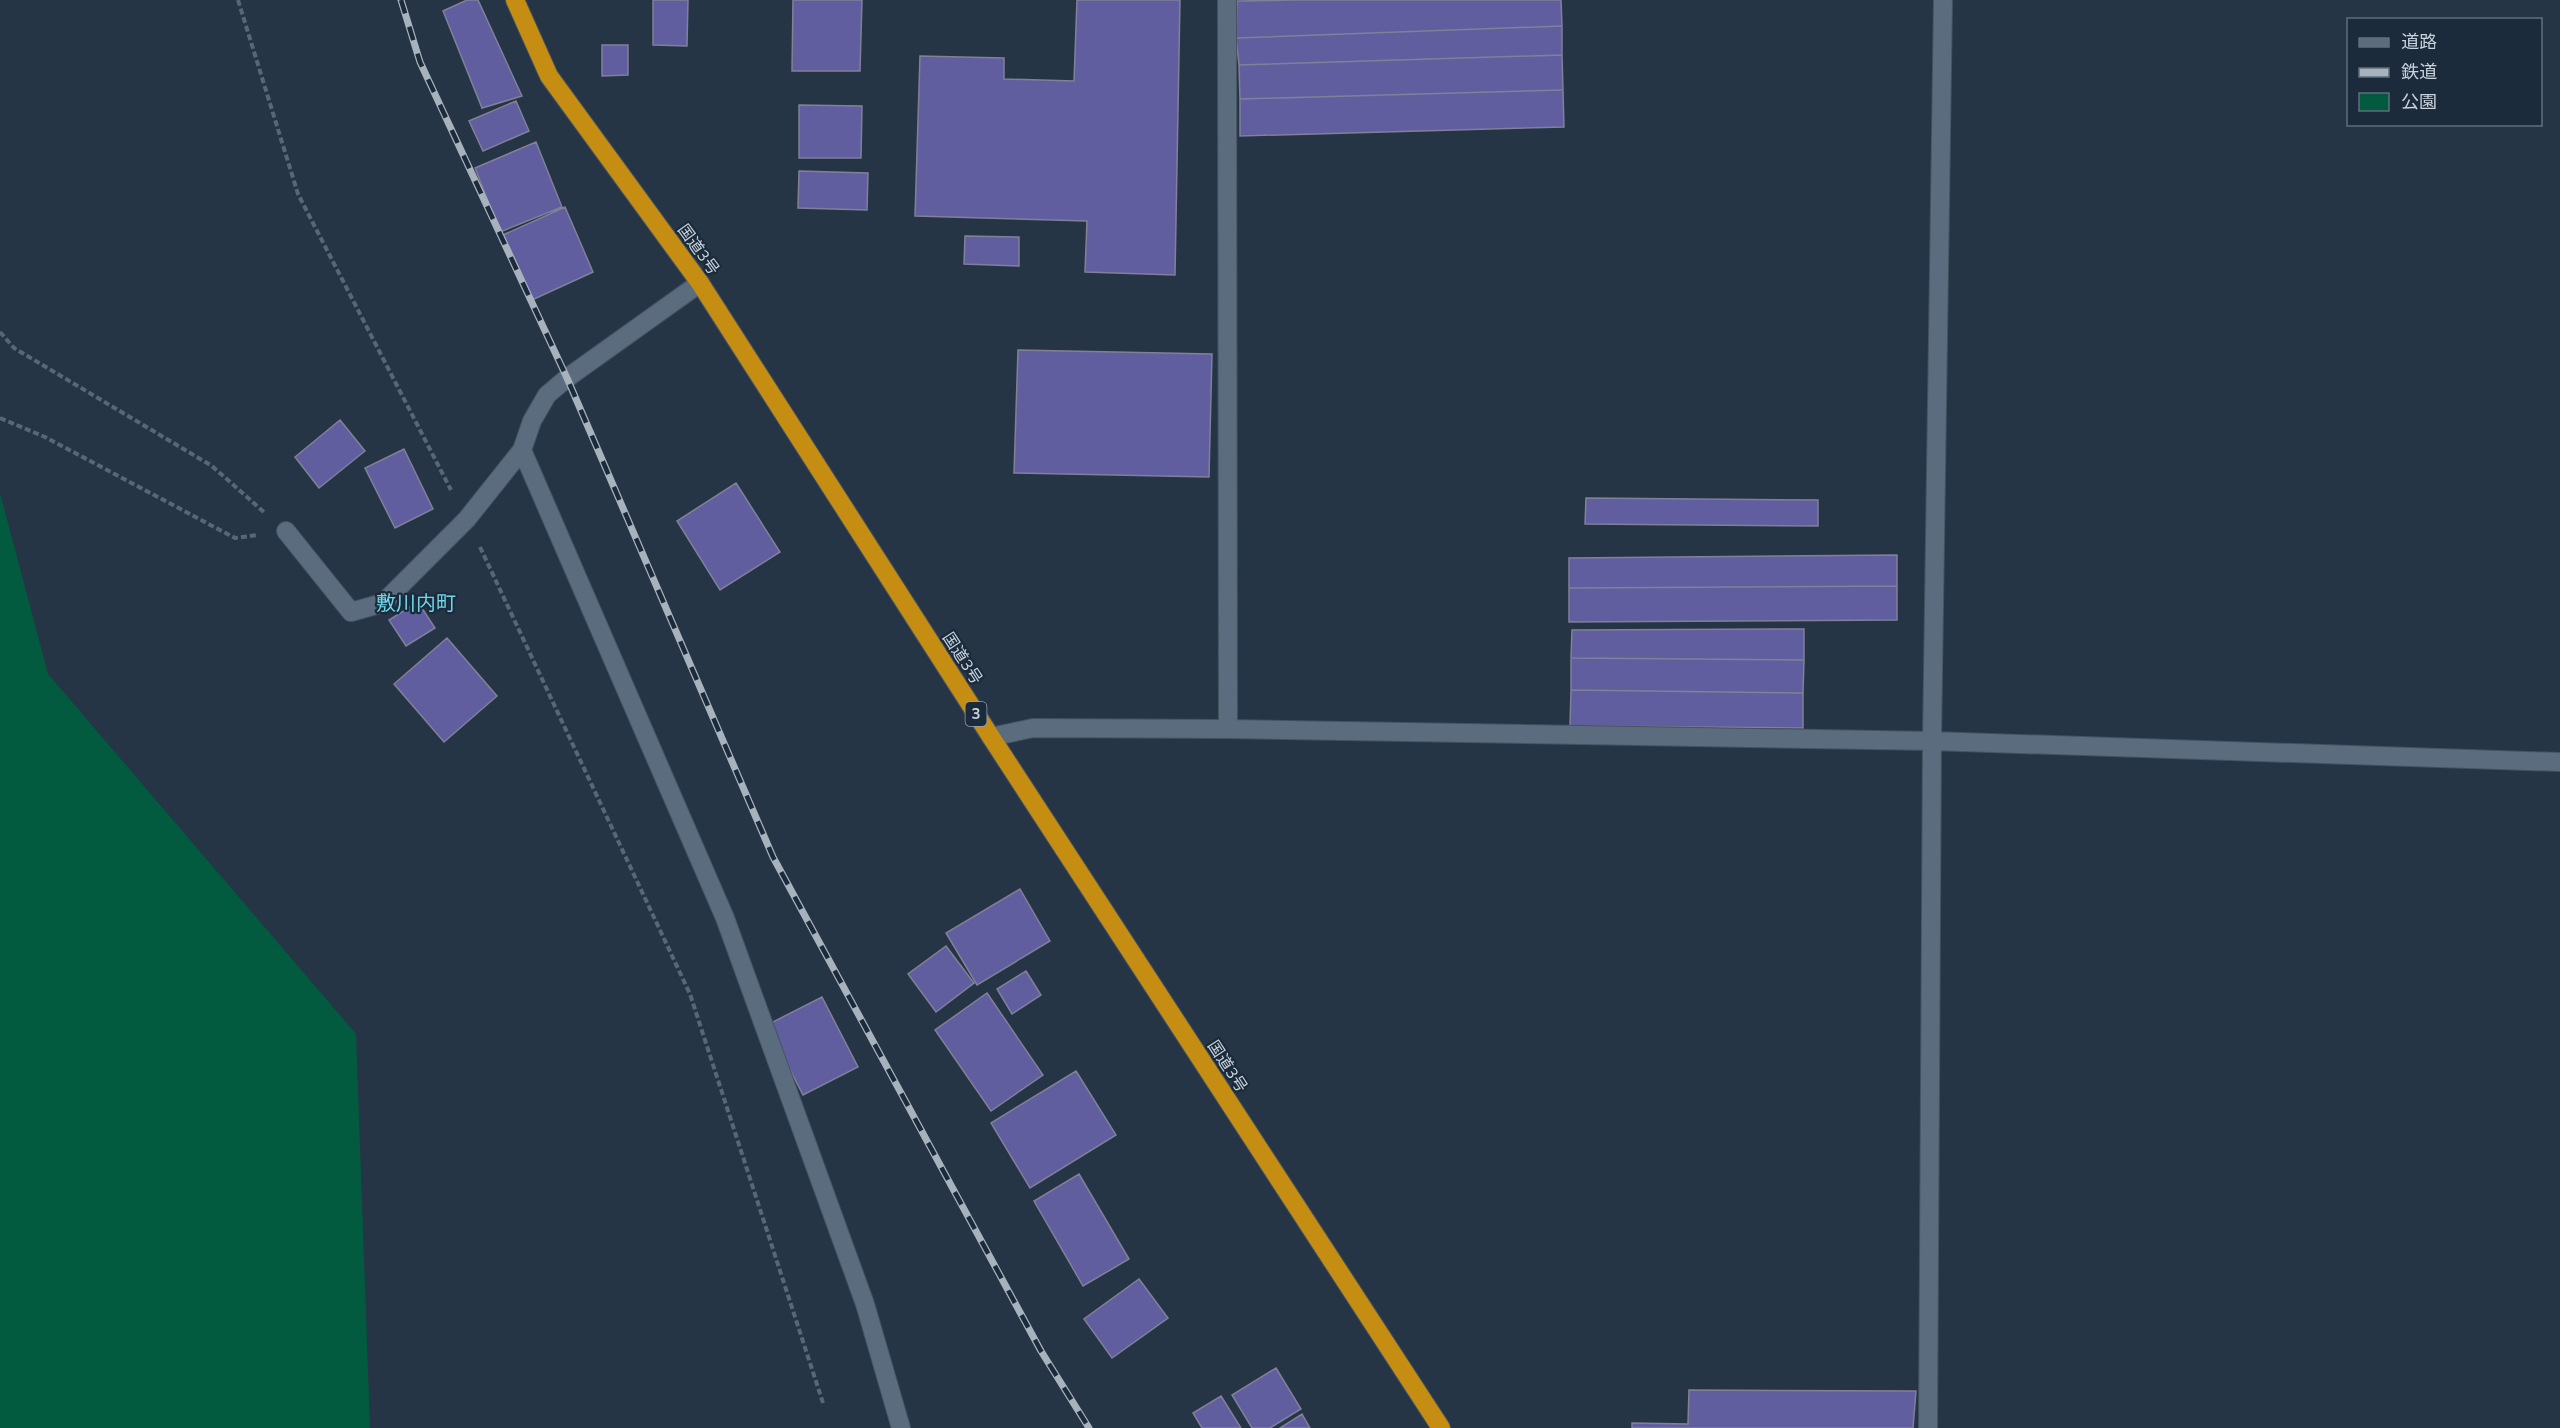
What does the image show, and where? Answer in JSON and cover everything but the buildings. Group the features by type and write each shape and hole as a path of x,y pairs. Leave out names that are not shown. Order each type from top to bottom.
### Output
{"highway":[{"name":"国道3号","path":"515,0 549,76 700,283 991,737 1441,1428"}],"street":[{"path":"1227,0 1228,729"},
{"path":"1928,1428 1932,741 1943,0"},
{"path":"286,531 351,612 383,603 467,519 522,450 532,421 547,395 567,378 700,283"},
{"path":"522,450 724,918 865,1304 901,1428"},
{"path":"991,737 1033,728 1228,729 1932,741 2560,762"}],"path":[{"path":"238,0 298,194 467,519 690,994 823,1403"},
{"path":"0,332 14,348 212,466 286,531"},
{"path":"0,418 45,437 235,538 286,531"}],"green space":[{"path":"0,493 48,674 356,1034 370,1428 0,1428"}],"railway":[{"path":"401,0 420,62 567,378 773,857 1041,1351 1089,1428"}],"district":[{"name":"敷川内町","path":"416,603"}]}
